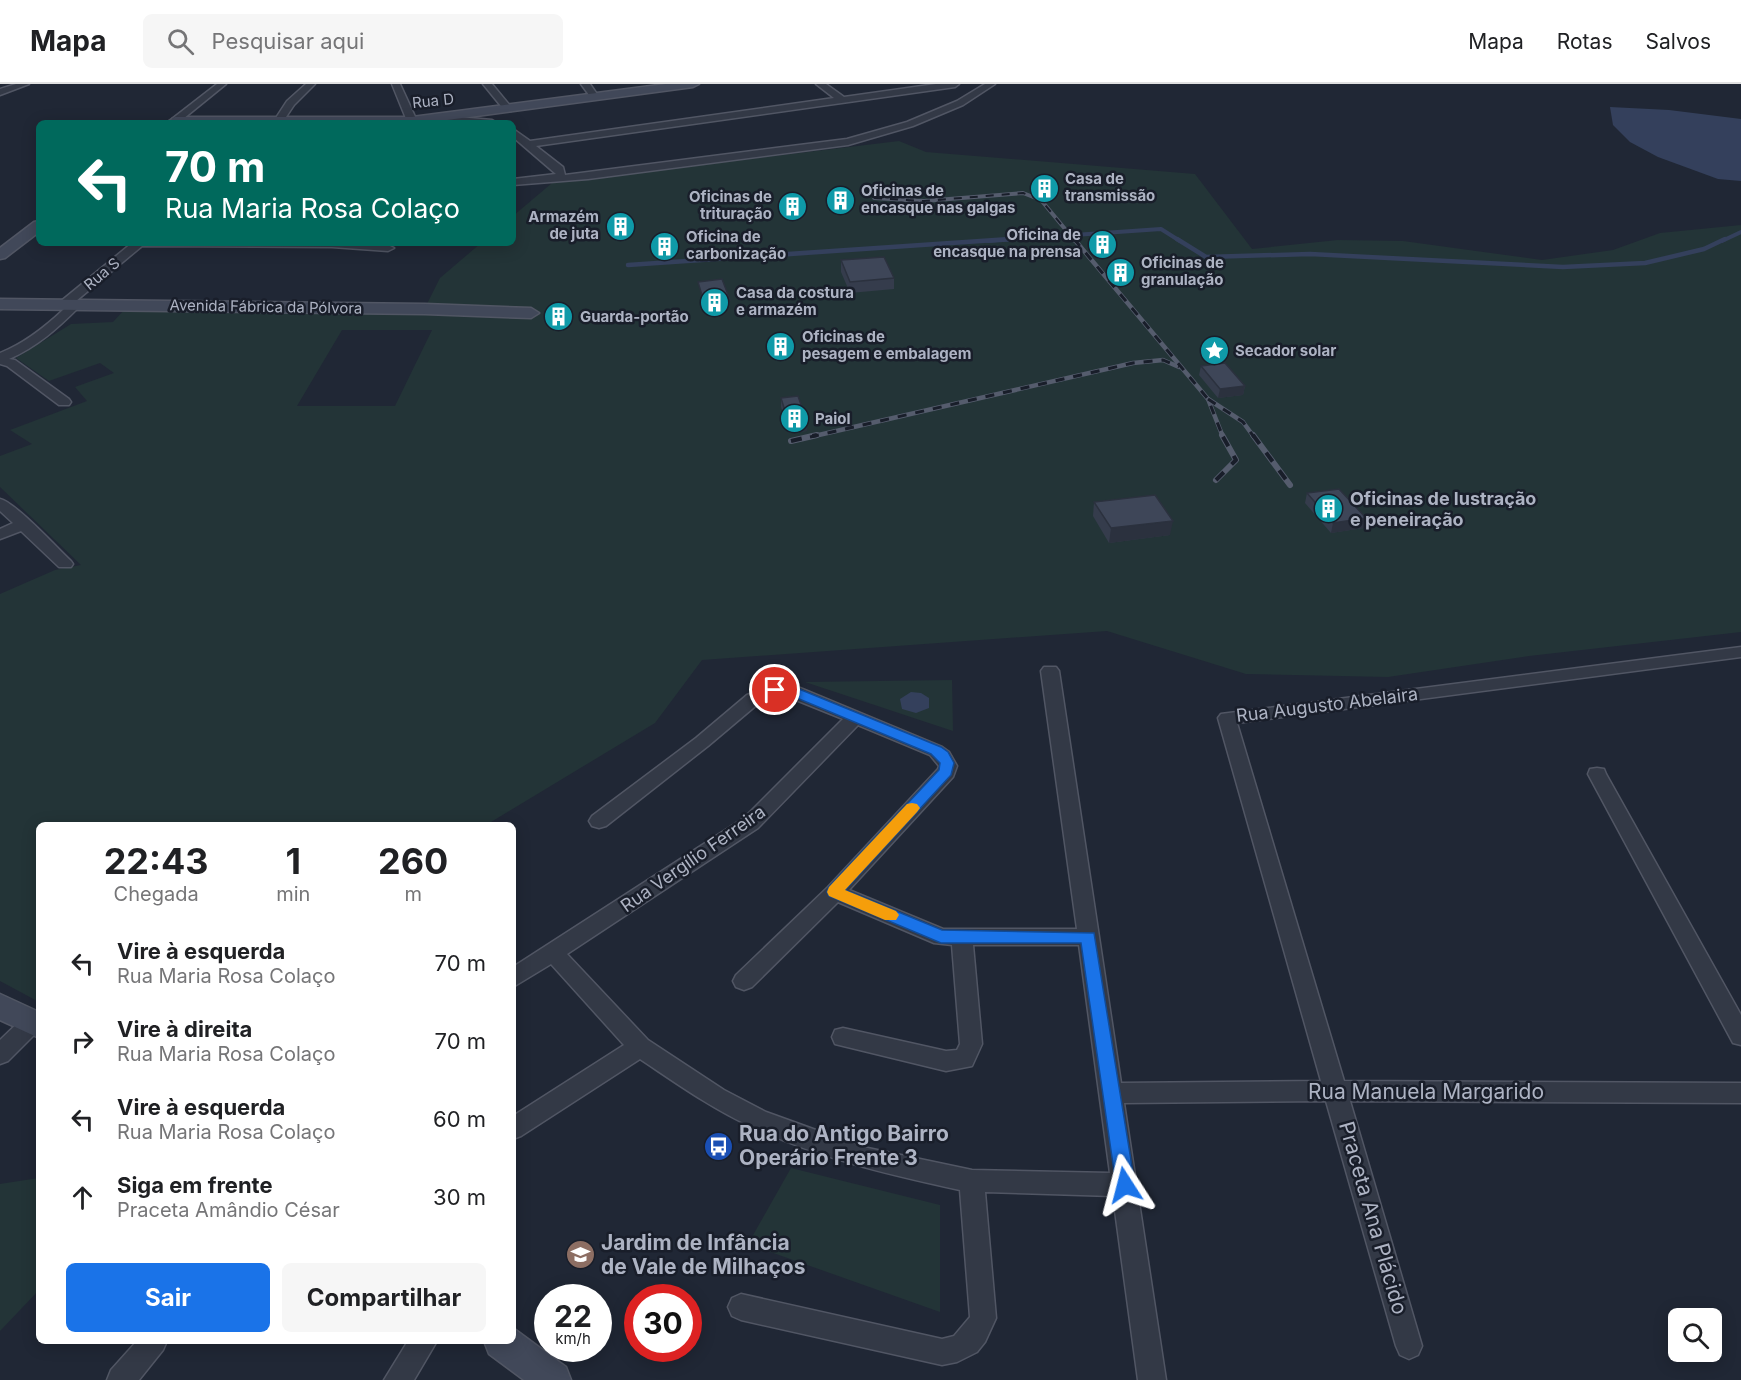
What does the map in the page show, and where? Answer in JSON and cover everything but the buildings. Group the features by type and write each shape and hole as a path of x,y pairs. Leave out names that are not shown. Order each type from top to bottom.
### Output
{"street":[{"path":"0,92 25,84"},
{"path":"177,120 222,84"},
{"path":"280,120 290,103 311,84"},
{"path":"396,84 412,120"},
{"path":"487,84 508,109"},
{"path":"585,84 595,97"},
{"name":"Rua D","path":"420,120 490,117 508,109 687,84"},
{"path":"819,84 844,100"},
{"path":"528,144 955,84"},
{"path":"516,182 848,141 910,124 960,103 992,84"},
{"path":"516,134 558,169 561,174 557,178"},
{"path":"524,171 557,178"},
{"path":"0,255 36,227"},
{"name":"Rua S","path":"0,359 44,335 70,304 136,246"},
{"path":"360,246 388,248"},
{"name":"Avenida Fábrica da Pólvora","path":"0,304 425,309 531,314"},
{"path":"0,359 10,363 64,402"},
{"path":"0,502 65,564"},
{"path":"0,534 24,524"},
{"name":"Rua Augusto Abelaira","path":"1336,1091 1227,718 1741,652"},
{"path":"1050,671 1152,1380"},
{"path":"599,822 762,694 782,690 794,692 936,751 945,759 948,769 835,892 744,981"},
{"name":"Rua Vergílio Ferreira","path":"516,976 758,818 855,718"},
{"path":"1597,774 1741,1036"},
{"path":"835,892 941,937 1088,937"},
{"path":"843,1037 946,1061 964,1059 970,1044 962,937"},
{"path":"553,953 640,1047 716,1097 758,1119 862,1158 972,1181 1125,1185"},
{"path":"0,1006 36,1024 0,1054"},
{"path":"516,1127 640,1047"},
{"name":"Rua Manuela Margarido","path":"1110,1093 1336,1091 1741,1093"},
{"name":"Praceta Ana Plácido","path":"1336,1091 1409,1346"},
{"path":"741,1307 942,1352 959,1350 974,1337 982,1318 972,1181"},
{"path":"121,1380 151,1344"},
{"path":"398,1380 422,1344"},
{"path":"506,1344 553,1380"}],"shaded area":[{"path":"899,141 926,152 1195,174 1252,249 1338,240 1403,241 1542,260 1613,250 1660,233 1741,225 1741,632 1529,656 1388,677 1246,674 1107,631 702,660 655,723 491,822 36,822 36,1000 0,981 0,594 55,570 81,565 0,487 0,456 32,444 10,430 87,401 75,387 114,373 100,363 49,381 16,358 71,324 113,322 125,309 422,314 440,278 477,246 516,246 516,213 552,183","holes":["342,330 432,330 395,406 297,406"]},
{"path":"952,680 953,731 805,682"},
{"path":"791,1168 940,1205 940,1312 748,1244"},
{"path":"36,1178 36,1293 0,1331 0,1184"}],"water":[{"path":"1610,107 1669,110 1741,119 1741,181 1718,179 1658,157 1630,142 1613,125"},
{"path":"911,692 921,693 929,698 929,708 916,713 902,709 900,699"}],"waterway":[{"path":"988,241 1161,229 1180,241"},
{"path":"1722,241 1741,232"},
{"path":"628,265 1010,239"},
{"path":"1177,239 1206,257 1310,254 1563,267 1645,263 1704,249 1725,239"}],"railway":[{"path":"874,198 924,201 1023,193 1041,200 1075,241"},
{"path":"1074,239 1208,399"},
{"path":"810,437 1133,363 1163,360 1179,367"},
{"path":"1208,399 1243,422 1254,437"},
{"path":"1208,399 1223,436"},
{"path":"791,441 817,435"},
{"path":"1253,435 1290,485"},
{"path":"1216,480 1236,460 1223,436"}],"slow traffic":[{"path":"891,915 835,892 912,808"}],"place":[{"name":"Casa de transmissão","path":"1044,188"},
{"name":"Oficinas de encasque nas galgas","path":"840,200"},
{"name":"Oficinas de trituração","path":"793,206"},
{"name":"Armazém de juta","path":"620,226"},
{"name":"Oficina de encasque na prensa","path":"1102,244"},
{"name":"Oficina de carbonização","path":"665,246"},
{"name":"Oficinas de granulação","path":"1120,272"},
{"name":"Casa da costura e armazém","path":"715,302"},
{"name":"Guarda-portão","path":"559,317"},
{"name":"Oficinas de pesagem e embalagem","path":"781,346"},
{"name":"Secador solar","path":"1214,351"},
{"name":"Paiol","path":"794,419"},
{"name":"Oficinas de lustração e peneiração","path":"1329,509"},
{"name":"Rua do Antigo Bairro Operário Frente 3","path":"718,1146"},
{"name":"Jardim de Infância de Vale de Milhaços","path":"580,1255"}],"route":[{"path":"775,690 794,692 936,751 947,763 946,772 835,892 941,937 1088,937 1125,1185"}]}
